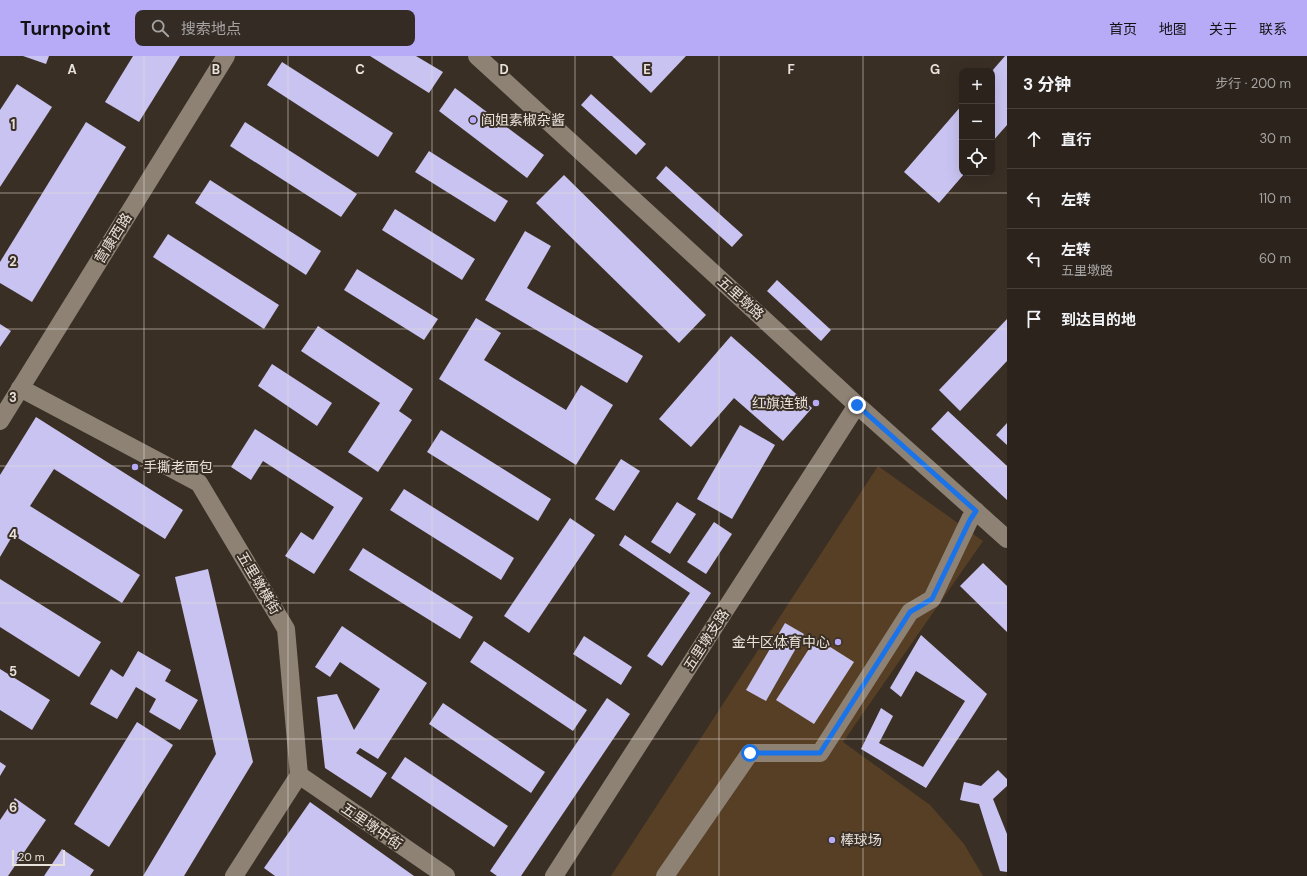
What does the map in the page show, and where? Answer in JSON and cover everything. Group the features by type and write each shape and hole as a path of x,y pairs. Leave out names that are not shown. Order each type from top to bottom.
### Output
{"street":[{"name":"营康西路","path":"0,421 226,56"},
{"name":"五里墩路","path":"477,56 857,405 1007,539"},
{"name":"五里墩横街","path":"20,388 199,483 286,629 299,775"},
{"name":"五里墩支路","path":"554,876 857,405"},
{"path":"664,876 750,753 820,753 910,612 932,599 970,520 976,511"},
{"path":"234,876 299,775"},
{"name":"五里墩中街","path":"299,775 446,876"}],"shaded area":[{"name":"金牛区体育中心","path":"878,466 983,541 843,742 930,805 964,844 983,876 611,876"}],"building":[{"path":"23,56 49,56 46,64"},
{"path":"133,56 180,56 139,122 105,102"},
{"path":"370,56 416,56 443,72 429,93"},
{"path":"612,56 686,56 651,93"},
{"path":"1005,56 1007,56 1007,125 995,139 995,68"},
{"path":"282,62 393,133 378,157 267,85"},
{"path":"17,84 52,107 0,187 0,110"},
{"path":"455,88 544,155 527,178 439,111"},
{"path":"591,94 646,144 636,155 581,105"},
{"path":"959,108 959,176 962,176 939,203 904,172"},
{"path":"86,122 126,147 32,302 0,283 0,262"},
{"path":"245,122 357,194 341,217 230,146"},
{"path":"429,151 508,201 495,222 415,172"},
{"path":"666,166 743,235 732,247 656,178"},
{"path":"564,175 706,315 679,343 536,203"},
{"path":"210,180 321,251 306,275 195,203"},
{"path":"395,209 475,259 462,280 382,230"},
{"path":"525,231 551,246 527,288 643,356 627,383 485,300"},
{"path":"168,234 279,305 264,329 153,257"},
{"path":"357,269 438,319 424,340 344,290"},
{"path":"777,280 831,330 821,341 767,291"},
{"path":"476,318 501,333 484,360 566,410 581,385 613,405 576,465 439,379"},
{"path":"1007,319 1007,361 960,411 939,390"},
{"path":"0,324 11,331 0,347"},
{"path":"318,326 413,389 399,411 412,420 378,472 348,452 380,403 301,351"},
{"path":"731,336 812,408 783,441 734,398 691,447 659,419"},
{"path":"272,364 332,403 317,426 258,386"},
{"path":"948,411 1007,466 1007,500 931,429"},
{"path":"36,417 183,510 165,539 54,469 30,506 140,575 122,603 13,535 0,557 0,475"},
{"path":"1007,423 1007,445 996,435"},
{"path":"740,425 775,445 732,519 697,499"},
{"path":"255,429 363,498 314,574 285,556 301,532 313,540 334,507 263,461 251,480 231,467"},
{"path":"441,430 551,499 538,521 427,452"},
{"path":"621,459 640,471 614,511 595,499"},
{"path":"404,489 514,558 501,580 390,510"},
{"path":"677,502 696,514 670,554 651,542"},
{"path":"570,518 595,535 529,633 504,616"},
{"path":"714,522 732,534 706,574 687,562"},
{"path":"625,535 711,593 662,666 647,656 690,593 619,545"},
{"path":"363,548 473,617 460,639 349,570"},
{"path":"983,563 1007,586 1007,632 960,586"},
{"path":"208,569 253,762 184,876 143,876 216,754 175,577"},
{"path":"0,579 101,642 79,677 0,627"},
{"path":"785,623 804,634 766,701 746,690"},
{"path":"342,626 427,683 378,759 360,748 356,753 387,773 371,798 325,768 317,697 337,694 354,730 380,689 340,662 330,677 315,667"},
{"path":"921,635 987,694 926,788 861,749 881,708 893,716 879,743 923,767 965,701 916,671 901,697 890,688"},
{"path":"584,636 632,667 621,685 573,654"},
{"path":"816,638 854,662 814,724 776,700"},
{"path":"484,641 587,710 573,731 470,662"},
{"path":"138,651 171,670 165,681 198,700 180,730 149,712 156,699 136,687 117,719 90,704 111,669 123,677"},
{"path":"0,669 50,700 32,730 0,710"},
{"path":"607,698 630,714 521,876 497,876 490,871"},
{"path":"443,703 545,772 531,793 429,724"},
{"path":"137,722 173,745 109,847 74,824"},
{"path":"405,757 508,826 494,847 391,778"},
{"path":"0,762 6,766 0,776"},
{"path":"998,770 1007,779 1007,786 993,799 1007,834 1007,872 1000,871 979,804 960,800 964,782 981,786"},
{"path":"15,798 46,820 8,876 0,876 0,820"},
{"path":"310,802 414,876 275,876 264,868"},
{"path":"62,849 94,870 90,876 44,876"}],"place":[{"name":"阎姐素椒杂酱","path":"473,120"},
{"name":"红旗连锁","path":"816,403"},
{"name":"手撕老面包","path":"135,467"},
{"name":"金牛区体育中心","path":"838,642"},
{"name":"棒球场","path":"832,840"}],"route":[{"path":"750,753 820,753 910,612 932,599 970,520 976,511 857,405"}]}
